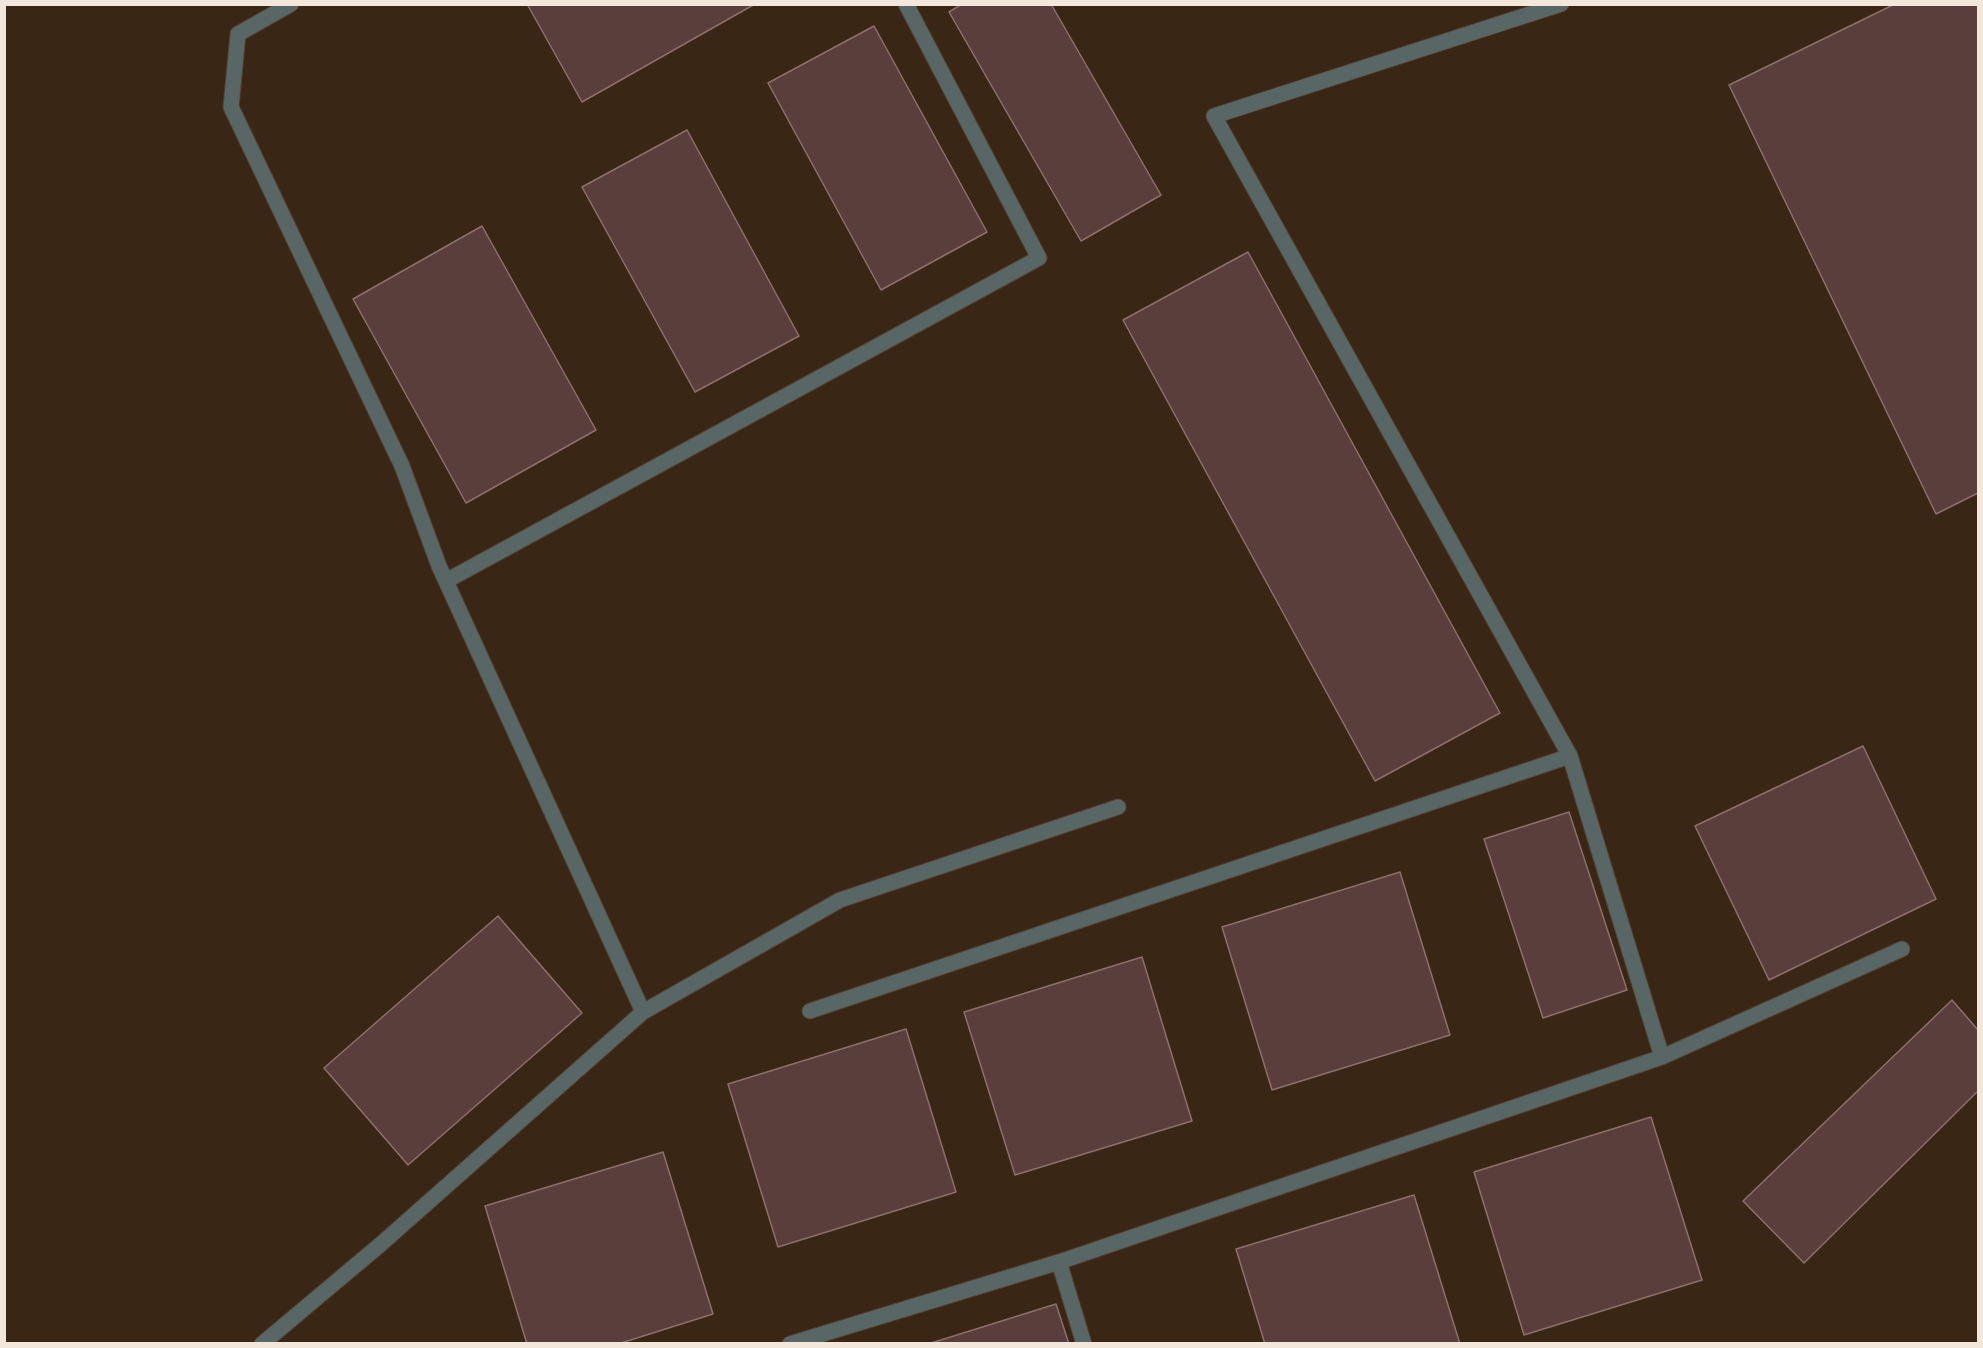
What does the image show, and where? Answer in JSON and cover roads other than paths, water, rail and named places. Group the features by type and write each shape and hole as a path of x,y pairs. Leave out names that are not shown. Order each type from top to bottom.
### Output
{"lane":[{"path":"291,4 238,34 231,107 402,466 446,582 643,1012"},
{"path":"446,582 1039,258 906,4"},
{"path":"1560,4 1214,116 1570,756 1662,1057"},
{"path":"810,1011 1570,756"},
{"path":"262,1344 381,1244 643,1012 840,900 1118,807"},
{"path":"790,1344 1059,1262 1662,1057 1902,949"},
{"path":"1059,1262 1084,1344"}]}
